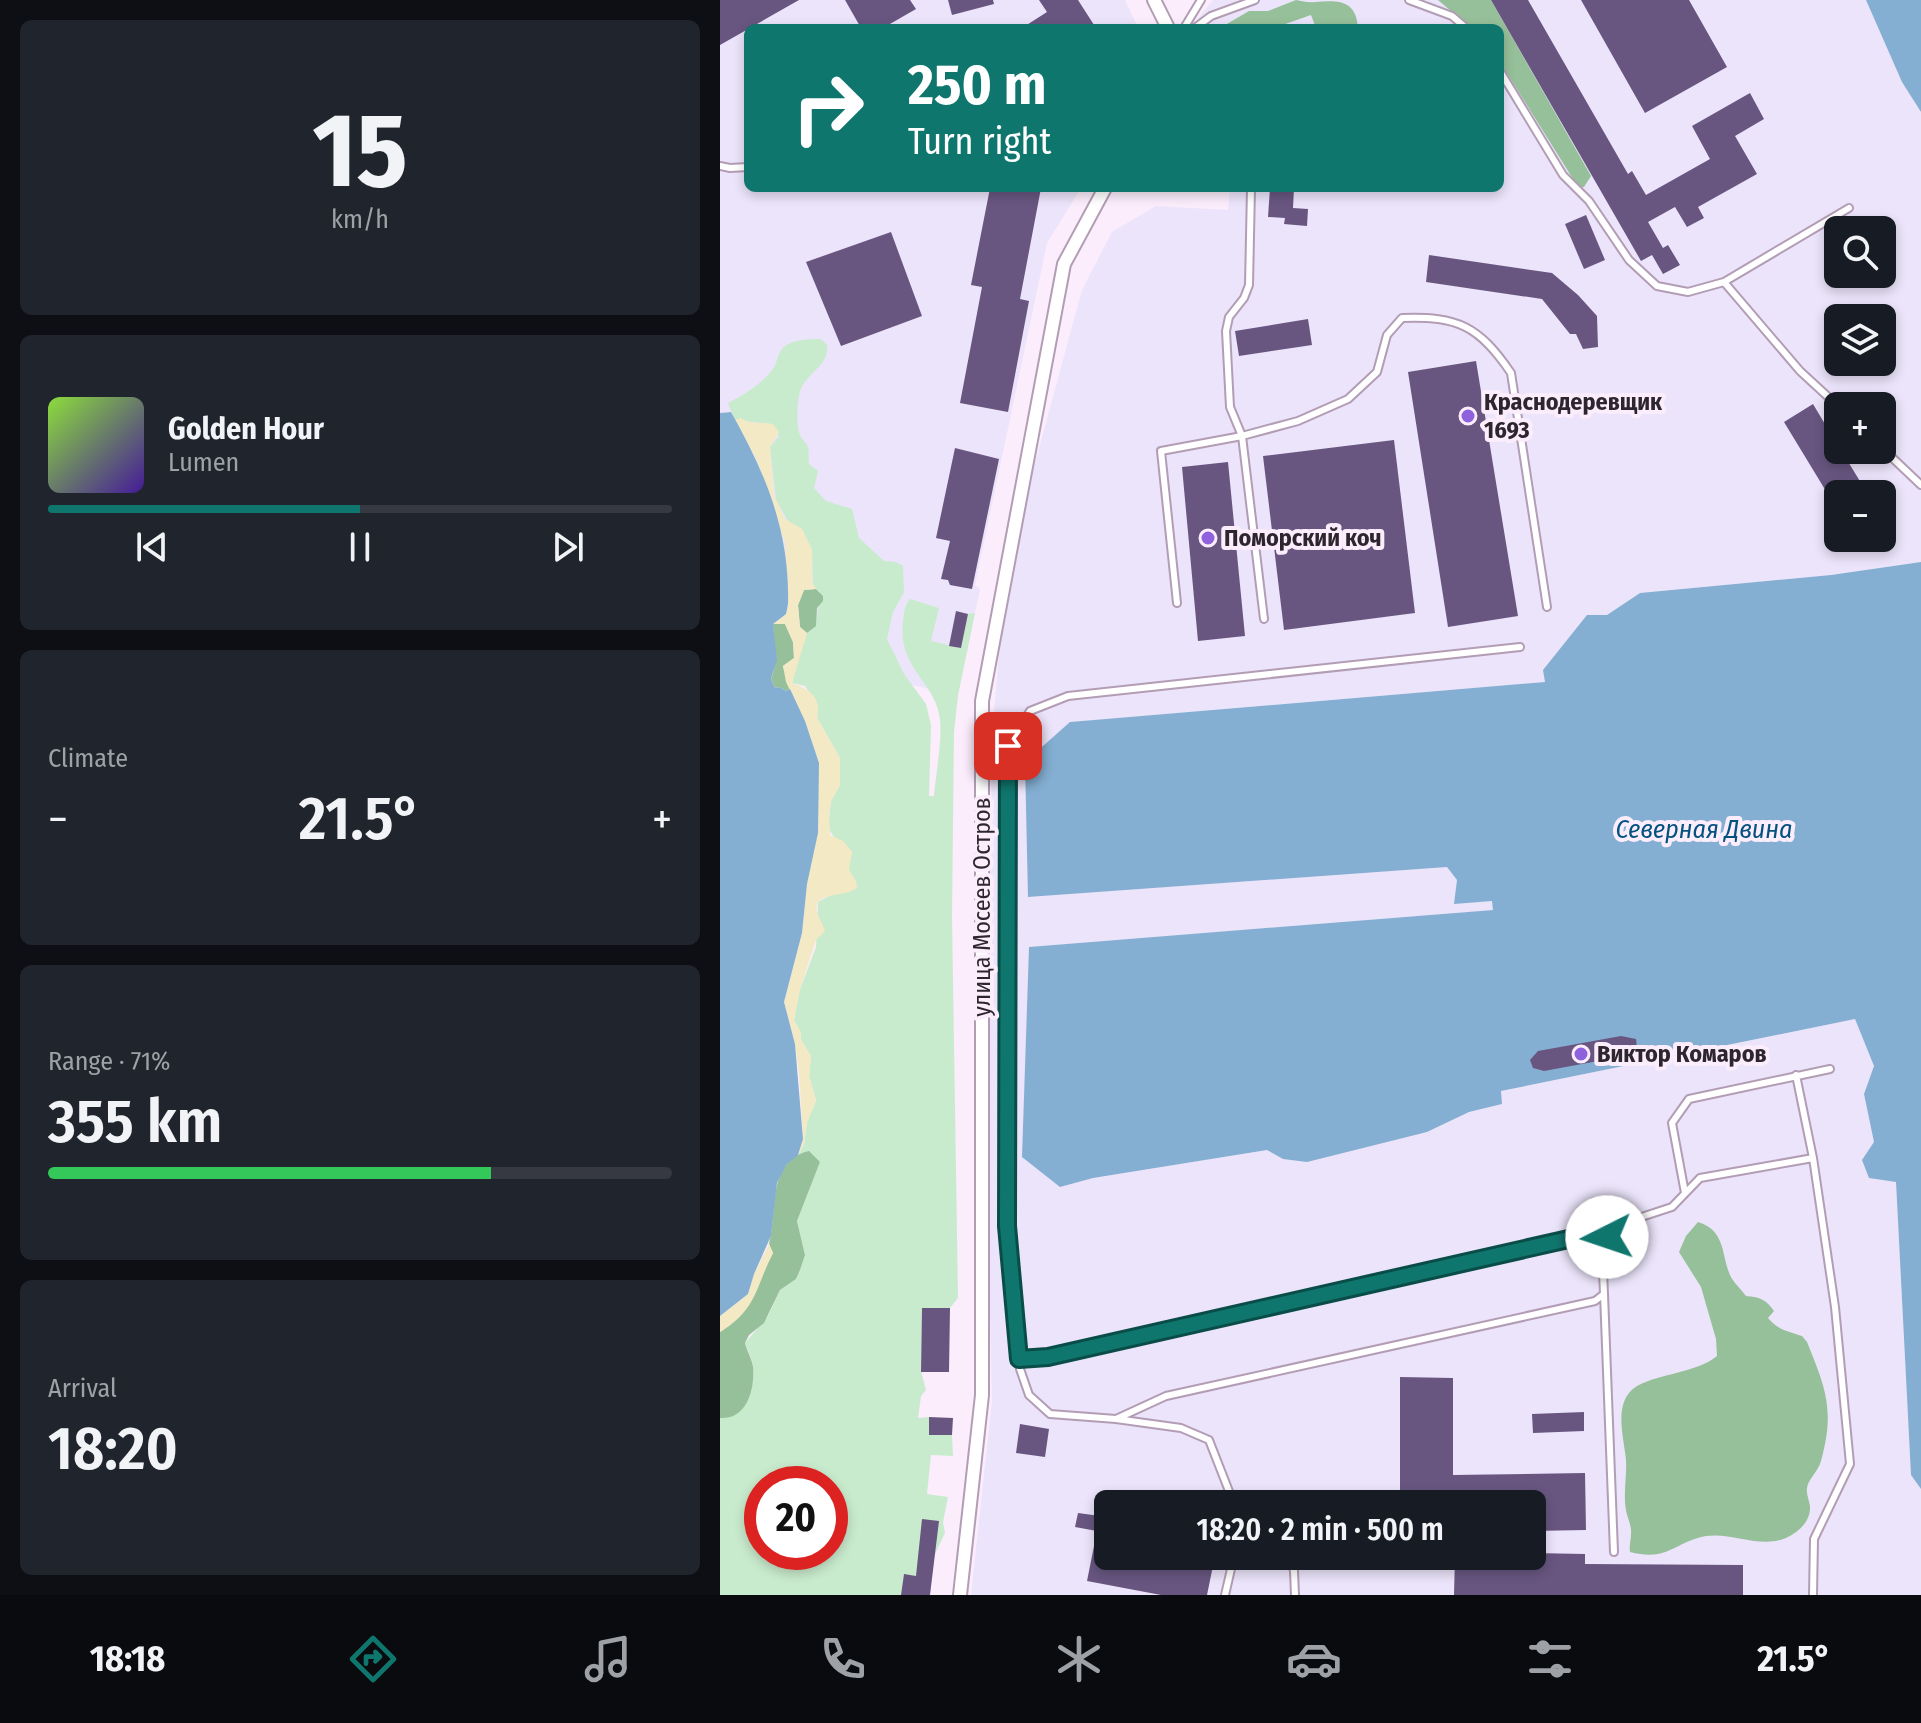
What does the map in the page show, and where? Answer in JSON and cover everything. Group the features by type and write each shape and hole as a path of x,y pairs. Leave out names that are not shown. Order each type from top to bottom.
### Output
{"street":[{"path":"1154,0 1166,24"},
{"name":"улица Мосеев Остров","path":"960,1595 982,1395 982,701 1064,264 1103,192"}],"lane":[{"path":"1186,24 1201,0"},
{"path":"1200,24 1211,16 1255,0"},
{"path":"1409,0 1452,16 1461,24"},
{"path":"1504,78 1563,175 1589,201 1629,260 1657,286 1688,292 1724,282 1849,208"},
{"path":"720,166 744,167"},
{"path":"1251,192 1249,285 1244,298 1229,317 1226,331 1230,407 1242,436 1264,619"},
{"path":"1724,282 1800,371 1824,393"},
{"path":"1177,603 1161,451 1242,436 1298,421 1348,399 1377,372 1387,335 1402,318 1433,317 1459,323 1492,345 1511,373 1547,607"},
{"path":"1896,461 1921,485"},
{"path":"1229,1490 1209,1440 1181,1428 1050,1414 1029,1395 1019,1359 1007,1226 1008,746 1030,711 1068,696 1520,647"},
{"path":"1685,1193 1672,1123 1689,1099 1830,1069"},
{"path":"1796,1075 1813,1158 1835,1307 1850,1464 1814,1539 1813,1595"},
{"path":"1614,1552 1602,1247 1607,1237 1617,1225 1672,1207 1700,1178 1813,1158"},
{"path":"1019,1359 1048,1357 1573,1238 1607,1237"},
{"path":"1116,1419 1166,1396 1595,1301 1604,1294"},
{"path":"1225,1595 1231,1570"},
{"path":"1294,1570 1295,1595"}],"shaded area":[{"path":"720,0 1125,0 1136,24 744,24 744,192 1079,192 1047,243 975,585 980,589 958,695 776,656 731,412 720,413"},
{"path":"1213,0 1866,0 1902,81 1921,112 1921,562 1831,575 1640,593 1607,615 1545,682 1070,722 1028,897 1447,867 1457,880 1457,893 1493,901 1493,910 1029,947 1060,1187 1093,1178 1267,1150 1283,1159 1427,1132 1469,1112 1502,1104 1501,1091 1855,1019 1874,1066 1864,1094 1874,1142 1896,1182 1911,1475 1921,1489 1921,1595 971,1595 992,1401 986,1137 992,736 1002,620 1032,474 1082,290 1112,232 1156,206 1228,210 1230,192 1504,192 1504,24 1200,24 1198,18"}],"green space":[{"path":"1296,0 1339,2 1350,7 1358,24 1314,24 1311,15 1285,24 1227,24 1249,11 1268,11"},
{"path":"1438,0 1491,0 1591,176 1584,187 1578,187 1504,68 1504,24 1466,24"},
{"path":"821,339 827,345 825,359 803,385 798,402 799,431 808,447 809,464 818,471 814,488 826,501 852,509 859,538 884,561 903,566 904,592 893,612 887,639 904,674 926,704 931,725 929,796 934,796 940,720 932,696 906,652 903,638 905,610 910,599 939,608 931,641 961,648 968,614 975,613 958,695 954,732 952,917 958,1298 950,1308 922,1309 921,1371 926,1390 921,1396 918,1418 929,1417 930,1435 952,1435 953,1456 931,1455 927,1494 948,1497 943,1522 945,1533 935,1554 916,1576 904,1575 901,1595 720,1595 720,1418 736,1414 747,1402 753,1369 745,1343 768,1316 780,1290 796,1279 800,1270 805,1255 797,1221 820,1162 801,1153 798,1155 816,1101 809,1076 811,1056 801,1040 794,1021 795,1014 800,989 816,947 818,902 856,881 828,828 831,801 840,785 840,758 817,718 818,706 805,686 792,683 803,640 809,629 816,625 820,592 813,586 812,550 802,529 789,523 776,500 770,447 779,436 772,424 735,420 728,403 763,380 773,369 783,348 798,341"},
{"path":"816,589 823,596 823,601 817,608 816,626 807,633 800,627 798,605 804,590"},
{"path":"773,624 785,624 793,642 794,658 783,666 790,689 786,691 775,688 771,679 775,658"},
{"path":"809,1151 820,1162 797,1221 805,1255 800,1270 796,1279 780,1290 764,1323 749,1335 745,1343 753,1367 751,1393 747,1402 737,1414 720,1418 720,1332 745,1306 773,1253 769,1244 780,1176 795,1156"},
{"path":"1698,1222 1718,1237 1730,1275 1746,1296 1765,1301 1774,1311 1768,1318 1772,1322 1783,1330 1802,1336 1807,1342 1826,1400 1825,1443 1820,1465 1807,1488 1808,1516 1791,1536 1767,1542 1716,1535 1695,1539 1653,1555 1630,1552 1631,1531 1625,1504 1626,1460 1621,1420 1624,1401 1637,1386 1699,1366 1717,1356 1716,1339 1701,1287 1679,1252 1686,1236"}],"sand":[{"path":"740,418 773,424 779,432 770,447 774,496 785,519 802,529 812,550 812,582 816,589 804,590 798,605 800,627 807,633 792,683 809,691 816,699 817,718 840,758 840,785 831,801 830,835 843,841 852,852 849,870 857,888 824,898 817,905 825,931 816,940 800,989 794,1021 811,1056 809,1076 816,1101 798,1155 803,1139 799,1073 784,1002 802,933 819,763 805,721 786,682 783,666 794,658 793,642 785,624 773,624 786,614 788,604 785,543 757,461 735,420"},
{"path":"769,1244 773,1253 749,1306 720,1332 720,1316 748,1294"}],"water":[{"path":"1866,0 1921,0 1921,112 1902,82"},
{"path":"731,412 765,481 785,552 788,604 786,614 773,624 777,660 771,679 775,688 790,689 819,763 818,833 807,884 802,933 784,1002 795,1044 803,1139 798,1155 786,1165 777,1183 771,1236 748,1294 720,1316 720,413"},
{"name":"Северная Двина","path":"1921,562 1921,1489 1911,1475 1896,1182 1869,1178 1862,1160 1874,1142 1864,1094 1874,1066 1855,1019 1501,1091 1502,1104 1469,1112 1427,1132 1307,1162 1283,1159 1267,1150 1093,1178 1060,1187 1022,1157 1029,947 1493,910 1492,901 1454,904 1457,880 1447,867 1028,897 1025,762 1070,722 1545,682 1543,670 1587,615 1607,615 1640,593 1831,575"}],"building":[{"path":"720,0 799,0 757,24 744,24 744,31 720,45"},
{"path":"845,0 910,0 916,9 890,24 859,24"},
{"path":"948,0 993,0 994,4 952,15"},
{"path":"1039,0 1078,0 1093,24 1028,24 1047,12"},
{"path":"1491,0 1528,0 1628,174 1632,171 1646,195 1710,159 1692,126 1750,93 1764,119 1735,136 1757,174 1698,207 1704,218 1687,227 1675,207 1648,222 1663,248 1668,245 1680,265 1663,274 1652,255 1641,261"},
{"path":"1581,0 1689,0 1727,67 1645,113"},
{"path":"989,192 1040,192 1020,299 1029,301 1008,412 960,403 982,287 971,285"},
{"path":"1270,192 1294,192 1293,208 1308,209 1307,226 1284,224 1285,218 1268,217"},
{"path":"1586,215 1605,260 1584,269 1565,224"},
{"path":"891,232 922,316 841,346 806,262"},
{"path":"1429,255 1552,273 1597,316 1598,347 1583,349 1576,334 1570,334 1542,299 1426,282"},
{"path":"1308,319 1312,345 1239,356 1235,331"},
{"path":"1476,361 1518,616 1448,627 1408,372"},
{"path":"1813,404 1824,422 1824,464 1849,464 1859,480 1824,480 1824,488 1784,422"},
{"path":"1394,440 1415,613 1284,630 1263,456"},
{"path":"955,448 999,459 972,589 950,585 948,580 941,579 950,541 936,538"},
{"path":"1228,462 1245,636 1198,641 1182,467"},
{"path":"956,611 968,614 961,648 949,646"},
{"name":"Виктор Комаров","path":"1621,1036 1636,1039 1637,1048 1620,1057 1544,1071 1533,1068 1530,1060 1538,1051"},
{"path":"922,1308 950,1308 949,1372 921,1372"},
{"path":"1400,1377 1453,1378 1453,1475 1585,1473 1586,1530 1546,1531 1546,1490 1400,1490"},
{"path":"1584,1412 1584,1431 1533,1433 1532,1414"},
{"path":"929,1417 953,1418 952,1435 929,1435"},
{"path":"1020,1424 1049,1429 1045,1457 1016,1453"},
{"path":"1078,1513 1094,1515 1094,1530 1075,1527"},
{"path":"922,1519 939,1521 930,1595 901,1595 904,1574 916,1576"},
{"path":"1094,1546 1094,1570 1212,1570 1207,1595 1161,1595 1087,1581"},
{"path":"1546,1553 1585,1554 1585,1564 1743,1565 1743,1595 1454,1595 1455,1570 1546,1570"}],"place":[{"name":"Краснодеревщик 1693","path":"1468,416"},
{"name":"Поморский коч","path":"1208,538"},
{"name":"Виктор Комаров","path":"1581,1054"}],"route":[{"path":"1008,746 1007,1226 1019,1359 1048,1357 1573,1238 1607,1237"}]}
